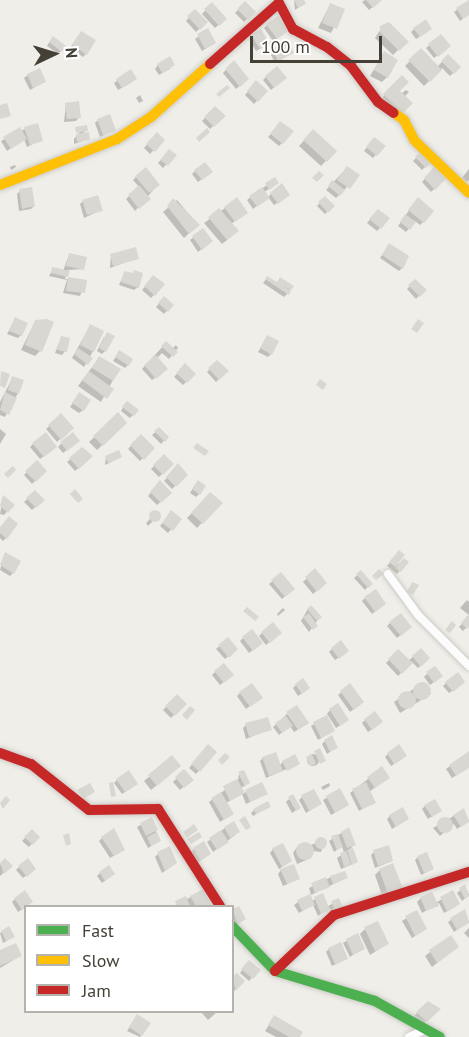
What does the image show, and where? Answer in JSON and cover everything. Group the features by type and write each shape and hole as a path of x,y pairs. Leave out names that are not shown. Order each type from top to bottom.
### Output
{"street":[{"path":"0,185 117,139 151,117 278,2 293,29 327,47 351,66 378,102 404,120 414,140 469,193"},
{"path":"388,574 418,615 469,666"},
{"path":"0,753 31,764 89,810 158,809 219,905"},
{"path":"275,971 334,915 469,872"},
{"path":"234,928 275,971 375,1001 440,1037"},
{"path":"409,1037 426,1029"}],"building":[{"path":"294,0 304,0 306,4 298,8"},
{"path":"366,0 382,0 373,8"},
{"path":"469,0 469,15 463,19 456,8"},
{"path":"245,1 256,12 248,20 237,9"},
{"path":"212,2 227,19 219,26 204,9"},
{"path":"330,3 345,9 337,29 322,23"},
{"path":"195,9 208,22 200,30 187,16"},
{"path":"278,16 288,31 277,39 266,24"},
{"path":"426,19 432,29 420,37 413,28"},
{"path":"389,22 409,42 399,51 380,32 380,26"},
{"path":"208,28 216,43 205,49 197,34"},
{"path":"261,29 270,44 260,49 251,35"},
{"path":"81,31 96,40 87,55 72,45"},
{"path":"441,34 451,46 438,57 428,44"},
{"path":"53,36 66,46 62,52 49,42"},
{"path":"288,40 294,53 278,61 272,49"},
{"path":"421,48 442,70 430,82 408,60"},
{"path":"384,51 398,60 388,78 374,70"},
{"path":"448,54 461,67 454,74 441,61"},
{"path":"170,56 175,65 162,73 157,64"},
{"path":"234,60 249,79 240,87 225,69"},
{"path":"277,66 287,78 274,88 265,76"},
{"path":"40,68 46,82 33,88 27,74"},
{"path":"131,69 137,79 122,88 116,79"},
{"path":"402,75 409,82 400,91 413,103 403,113 383,94"},
{"path":"256,80 268,91 258,102 247,91"},
{"path":"227,85 230,88 219,97 216,94"},
{"path":"79,101 81,118 67,119 65,103"},
{"path":"7,103 11,116 0,119 0,105"},
{"path":"215,106 226,116 214,127 204,117"},
{"path":"110,114 116,131 103,135 97,119"},
{"path":"280,121 294,131 283,144 270,134"},
{"path":"38,123 43,141 30,145 24,127"},
{"path":"87,125 88,131 76,133 75,127"},
{"path":"20,127 27,139 11,149 3,137"},
{"path":"207,128 210,132 199,142 196,138"},
{"path":"313,129 337,151 327,162 303,140"},
{"path":"89,132 90,140 77,142 76,134"},
{"path":"157,132 165,140 155,152 146,144"},
{"path":"374,137 386,146 377,156 366,147"},
{"path":"169,149 177,155 168,166 160,160"},
{"path":"420,152 431,163 426,168 415,157"},
{"path":"205,162 213,172 202,180 194,170"},
{"path":"347,166 360,175 350,189 337,180"},
{"path":"146,167 160,185 149,193 135,176"},
{"path":"434,167 446,179 435,190 424,178"},
{"path":"319,171 324,175 317,182 312,178"},
{"path":"275,177 279,183 269,190 265,183"},
{"path":"332,180 345,190 340,196 328,186"},
{"path":"282,183 290,195 278,204 270,193"},
{"path":"139,185 151,199 139,209 128,195"},
{"path":"32,187 35,206 22,209 19,189"},
{"path":"262,187 270,198 257,207 249,196"},
{"path":"98,195 103,211 87,215 82,200"},
{"path":"325,196 335,206 328,213 318,202"},
{"path":"237,197 248,213 235,222 224,207"},
{"path":"418,197 434,211 424,223 408,210"},
{"path":"173,198 200,225 189,234 167,206"},
{"path":"219,208 239,231 227,240 208,217"},
{"path":"378,209 390,218 381,229 369,219"},
{"path":"405,214 416,222 410,230 400,222"},
{"path":"203,228 213,241 202,250 192,236"},
{"path":"389,243 409,256 403,269 382,255"},
{"path":"136,247 139,259 113,266 110,254"},
{"path":"69,253 87,257 84,270 66,266"},
{"path":"52,267 70,271 68,277 51,273"},
{"path":"134,270 143,273 139,288 121,282 124,271 133,273"},
{"path":"153,275 165,284 155,296 144,286"},
{"path":"267,276 277,282 280,277 294,286 291,290 283,286 291,291 289,295 265,279"},
{"path":"68,277 87,280 85,293 66,291"},
{"path":"415,279 427,290 420,297 408,285"},
{"path":"164,296 174,305 168,312 158,303"},
{"path":"15,317 28,323 22,336 9,331"},
{"path":"47,319 54,322 42,352 25,345 35,320"},
{"path":"418,319 424,323 417,333 411,329"},
{"path":"90,324 104,331 94,352 80,345"},
{"path":"107,332 115,336 106,352 99,348"},
{"path":"267,335 279,341 272,355 260,348"},
{"path":"61,336 70,338 67,352 57,350"},
{"path":"166,341 178,352 173,357 161,346"},
{"path":"78,348 93,358 88,365 74,354"},
{"path":"119,350 133,359 129,366 115,357"},
{"path":"156,355 168,369 156,379 144,365"},
{"path":"99,356 121,369 113,381 92,368"},
{"path":"217,360 229,371 219,380 208,368"},
{"path":"185,363 196,374 187,383 176,373"},
{"path":"1,371 10,374 5,388 0,386"},
{"path":"89,371 114,389 107,399 82,380"},
{"path":"12,376 24,380 19,394 8,390"},
{"path":"320,379 327,384 323,390 316,385"},
{"path":"5,392 17,398 9,415 0,410"},
{"path":"79,392 91,400 84,411 72,403"},
{"path":"127,401 139,410 134,416 122,407"},
{"path":"118,412 127,423 103,446 93,436"},
{"path":"61,413 74,428 61,440 48,425"},
{"path":"159,427 169,437 165,442 154,431"},
{"path":"46,432 57,447 44,457 32,443"},
{"path":"73,432 80,441 67,451 60,442"},
{"path":"141,434 155,448 144,460 130,445"},
{"path":"197,443 209,451 205,456 193,448"},
{"path":"82,447 93,456 79,469 69,458"},
{"path":"119,450 122,457 108,463 105,456"},
{"path":"164,454 174,464 163,475 153,465"},
{"path":"37,460 47,471 36,482 25,471"},
{"path":"178,463 188,475 176,487 166,477"},
{"path":"13,466 16,470 8,478 4,474"},
{"path":"160,480 172,493 161,503 150,492"},
{"path":"198,480 206,486 200,495 192,489"},
{"path":"75,489 83,499 78,503 70,494"},
{"path":"35,490 45,500 36,508 26,498"},
{"path":"210,492 223,503 203,524 191,513"},
{"path":"3,495 15,505 8,513 0,506"},
{"path":"157,510 161,516 157,522 153,522 149,514"},
{"path":"171,510 182,519 173,531 162,523"},
{"path":"9,516 18,524 7,539 0,533 0,527"},
{"path":"399,550 405,555 395,567 389,562"},
{"path":"5,552 21,561 14,574 0,565"},
{"path":"404,558 409,562 401,572 395,568"},
{"path":"315,568 327,583 317,592 305,577"},
{"path":"379,569 384,574 376,580 372,576"},
{"path":"361,570 373,584 368,588 356,574"},
{"path":"281,572 295,589 285,597 271,580"},
{"path":"412,582 419,585 413,595 407,592"},
{"path":"376,589 386,604 375,612 364,597"},
{"path":"311,605 322,617 317,621 307,609"},
{"path":"247,607 259,617 255,621 243,611"},
{"path":"309,613 318,626 313,630 303,617"},
{"path":"401,613 412,627 401,636 389,622"},
{"path":"469,614 469,627 467,629 461,623"},
{"path":"452,621 456,625 450,633 445,630"},
{"path":"273,622 282,633 270,643 261,632"},
{"path":"252,629 263,643 253,651 242,637"},
{"path":"228,637 238,649 229,658 218,645"},
{"path":"341,640 349,651 339,659 331,648"},
{"path":"421,648 430,658 421,667 412,656"},
{"path":"398,649 413,663 402,674 388,659"},
{"path":"224,663 234,675 224,683 214,671"},
{"path":"435,666 443,676 434,683 426,672"},
{"path":"458,672 465,682 453,692 445,682"},
{"path":"303,678 310,688 302,694 295,684"},
{"path":"418,682 426,682 431,687 429,698 418,700 413,695 413,687"},
{"path":"252,683 263,698 250,707 239,692"},
{"path":"350,683 364,702 354,710 340,691"},
{"path":"407,691 413,694 416,700 413,706 407,709 401,706 398,700 401,694"},
{"path":"177,694 187,704 175,716 165,706"},
{"path":"338,703 349,720 340,726 329,709"},
{"path":"297,705 309,723 298,730 286,712"},
{"path":"190,706 195,710 187,720 182,715"},
{"path":"375,711 383,722 372,730 364,719"},
{"path":"327,715 335,731 321,738 313,722"},
{"path":"286,716 293,726 282,733 275,723"},
{"path":"268,717 272,730 249,737 245,723"},
{"path":"332,735 338,748 330,752 324,740"},
{"path":"208,744 217,752 200,772 191,764"},
{"path":"399,744 407,756 394,764 387,753"},
{"path":"320,748 326,761 320,764 314,751"},
{"path":"469,751 469,768 456,776 449,765"},
{"path":"276,752 283,771 269,776 262,757"},
{"path":"225,753 230,757 222,765 218,760"},
{"path":"295,754 300,764 287,771 282,761"},
{"path":"312,754 316,764 310,766 306,757"},
{"path":"172,755 181,766 157,786 148,775"},
{"path":"382,766 390,778 375,788 367,777"},
{"path":"184,769 194,780 184,788 175,777"},
{"path":"129,770 138,784 125,792 116,779"},
{"path":"244,770 250,783 245,786 238,772"},
{"path":"237,779 245,793 230,801 223,786"},
{"path":"113,782 116,796 111,797 109,783"},
{"path":"262,782 268,794 250,802 245,790"},
{"path":"366,782 376,803 362,809 352,789"},
{"path":"90,783 95,792 85,798 88,803 77,790"},
{"path":"340,788 349,805 335,813 326,796"},
{"path":"314,789 322,804 309,811 301,795"},
{"path":"221,792 234,814 224,820 211,798"},
{"path":"293,794 301,808 296,811 288,797"},
{"path":"6,796 10,800 3,809 0,803"},
{"path":"435,799 442,811 432,817 424,805"},
{"path":"268,801 271,807 256,814 253,809"},
{"path":"403,807 409,819 396,827 389,815"},
{"path":"464,808 469,822 461,827 453,815"},
{"path":"245,816 251,827 246,830 239,820"},
{"path":"152,817 158,830 146,836 140,823"},
{"path":"442,817 448,817 453,825 451,831 442,833 437,828 437,822"},
{"path":"234,821 240,832 230,838 224,827"},
{"path":"194,824 198,830 187,838 183,832"},
{"path":"349,827 356,845 347,848 341,832"},
{"path":"114,828 125,850 114,856 101,837"},
{"path":"32,829 40,837 33,845 24,837"},
{"path":"221,830 229,842 217,850 209,838"},
{"path":"157,832 161,841 151,846 147,837"},
{"path":"199,832 202,837 191,844 187,839"},
{"path":"69,833 71,844 66,846 63,835"},
{"path":"338,834 343,847 337,850 331,836"},
{"path":"323,837 326,838 326,848 319,849 316,848 315,841 316,838"},
{"path":"204,841 211,854 200,861 193,848"},
{"path":"301,842 309,842 314,847 312,858 301,860 296,855 296,847"},
{"path":"283,843 292,861 282,867 272,848"},
{"path":"389,845 393,861 378,866 373,850"},
{"path":"170,846 177,863 165,871 157,852"},
{"path":"353,848 358,862 352,865 347,850"},
{"path":"346,851 351,864 344,867 340,853"},
{"path":"427,852 434,869 424,873 417,856"},
{"path":"5,858 13,866 4,874 0,863"},
{"path":"28,858 36,869 27,877 18,866"},
{"path":"393,863 403,889 388,894 379,869"},
{"path":"294,864 300,879 287,884 280,869"},
{"path":"109,865 115,874 105,881 99,872"},
{"path":"345,871 348,878 333,884 330,876"},
{"path":"326,877 330,887 315,893 311,883"},
{"path":"465,884 469,896 465,899 459,888"},
{"path":"203,889 211,905 195,905 190,896"},
{"path":"25,890 33,902 24,905 22,910 14,898"},
{"path":"453,890 460,904 447,911 440,897"},
{"path":"432,892 439,906 426,911 420,897"},
{"path":"323,893 330,910 321,914 314,897"},
{"path":"310,894 315,905 302,911 297,900"},
{"path":"186,896 190,905 177,905 175,901"},
{"path":"339,898 344,910 336,913 331,901"},
{"path":"239,906 246,919 238,924 234,914 234,908"},
{"path":"465,909 469,923 457,930 450,918"},
{"path":"417,910 427,929 415,936 405,916"},
{"path":"378,921 389,944 375,951 364,927"},
{"path":"9,926 15,937 6,941 1,931"},
{"path":"358,933 365,949 353,955 346,939"},
{"path":"451,935 459,947 437,963 429,950"},
{"path":"341,942 348,959 335,964 328,948"},
{"path":"16,943 22,956 0,966 0,950"},
{"path":"249,960 261,970 253,979 241,969"},
{"path":"237,973 245,981 236,991 234,984 234,975"},
{"path":"428,1001 441,1009 427,1022 416,1012"},
{"path":"137,1014 151,1023 142,1036 129,1027"},
{"path":"274,1015 303,1032 300,1037 289,1037 268,1025"}],"traffic: fast":[{"path":"234,928 275,971 375,1001 440,1037"}],"traffic: slow":[{"path":"0,185 117,139 151,117 210,64"},
{"path":"394,113 404,120 414,140 469,193"}],"traffic: jam":[{"path":"210,64 279,3 293,29 327,47 351,66 378,102 394,113"},
{"path":"0,753 31,764 89,810 158,809 219,905"},
{"path":"275,971 334,915 469,872"}]}
